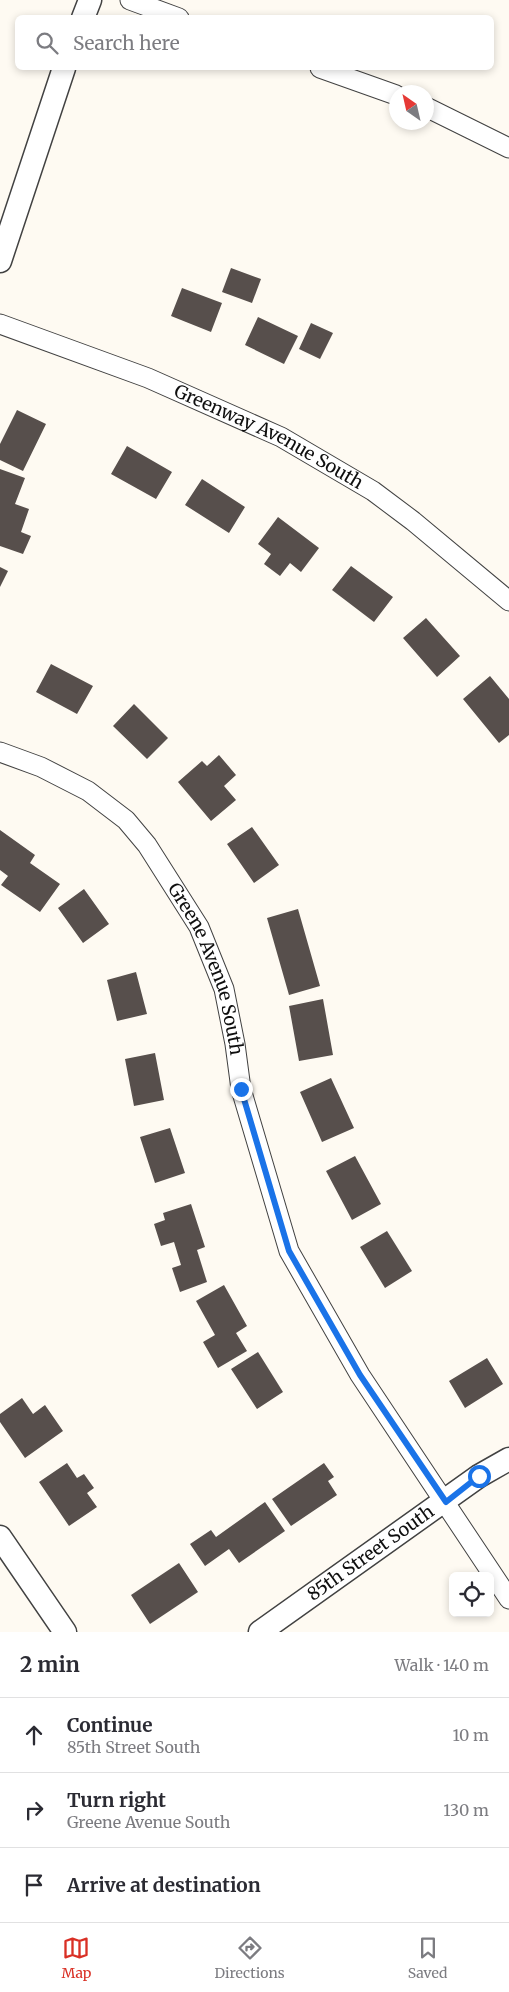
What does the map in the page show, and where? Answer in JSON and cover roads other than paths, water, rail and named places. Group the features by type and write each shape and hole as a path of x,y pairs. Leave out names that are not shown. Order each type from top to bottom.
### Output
{"street":[{"path":"84,15 90,0"},
{"path":"130,0 171,15"},
{"path":"0,261 63,70"},
{"path":"326,70 389,93"},
{"path":"434,111 509,148"},
{"name":"Greenway Avenue South","path":"0,324 148,378 281,437 373,491 413,521 509,602"},
{"name":"Greene Avenue South","path":"0,752 41,767 88,791 126,820 148,845 199,927 224,989 235,1044 241,1089 289,1251 360,1375 509,1599"},
{"name":"85th Street South","path":"260,1632 446,1502 479,1476 509,1459"},
{"path":"0,1537 65,1632"}]}
